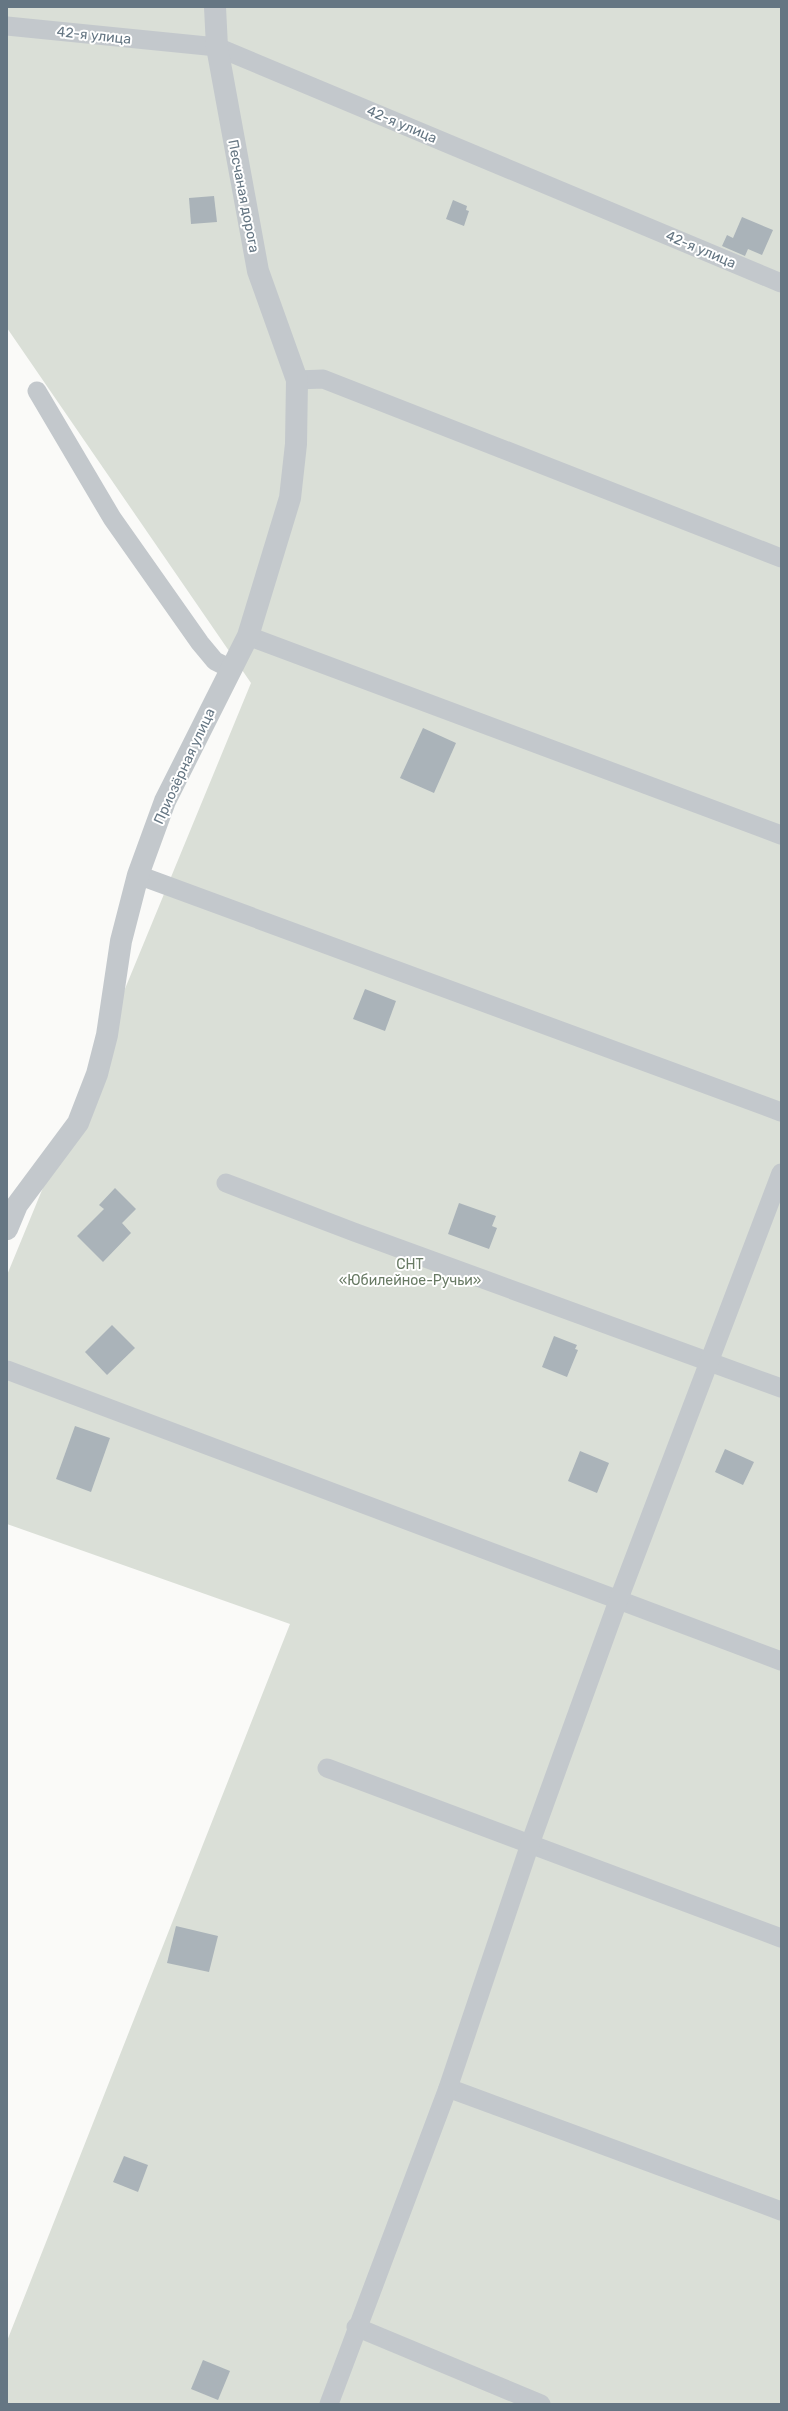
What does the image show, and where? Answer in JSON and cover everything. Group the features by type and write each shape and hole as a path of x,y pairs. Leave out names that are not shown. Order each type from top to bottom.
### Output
{"street":[{"name":"Песчаная дорога","path":"215,7 217,47 258,271 297,380"},
{"name":"42-я улица","path":"7,26 217,47 781,283"},
{"path":"297,380 323,379 781,558"},
{"name":"Приозёрная улица","path":"7,1229 17,1205 78,1124 97,1074 107,1035 121,940 138,875 164,801 248,636 290,498 296,444 297,380"},
{"path":"37,391 112,518 200,643 215,661 231,669"},
{"path":"248,636 781,835"},
{"path":"138,875 781,1112"},
{"path":"329,2404 356,2327 448,2088 530,1844 618,1601 708,1360 781,1173"},
{"path":"226,1183 354,1232 708,1360 781,1388"},
{"path":"7,1370 618,1601 781,1661"},
{"path":"327,1768 781,1938"},
{"path":"448,2088 781,2211"},
{"path":"356,2327 541,2404"}],"green space":[{"name":"СНТ «Юбилейное-Ручьи»","path":"7,7 781,7 781,2404 7,2404 7,2341 290,1624 7,1524 7,1275 251,683 7,328"}],"building":[{"path":"214,196 217,222 191,224 189,198"},
{"path":"453,200 467,206 466,210 469,211 464,226 446,219"},
{"path":"742,217 773,230 762,255 748,249 745,256 722,246 727,235 733,238"},
{"path":"423,728 456,743 434,793 400,778"},
{"path":"365,989 396,1001 385,1031 353,1019"},
{"path":"115,1188 136,1209 122,1223 131,1233 103,1262 77,1236 104,1209 99,1205"},
{"path":"459,1203 496,1216 492,1226 497,1228 489,1249 448,1234"},
{"path":"112,1325 135,1348 107,1375 85,1352"},
{"path":"554,1336 577,1345 575,1349 578,1350 567,1377 542,1367"},
{"path":"75,1426 110,1438 91,1492 56,1479"},
{"path":"725,1449 754,1462 743,1485 715,1472"},
{"path":"580,1451 609,1463 597,1493 568,1481"},
{"path":"176,1926 218,1936 209,1972 167,1963"},
{"path":"124,2156 148,2165 138,2192 113,2182"},
{"path":"203,2360 230,2371 218,2400 191,2389"}]}
